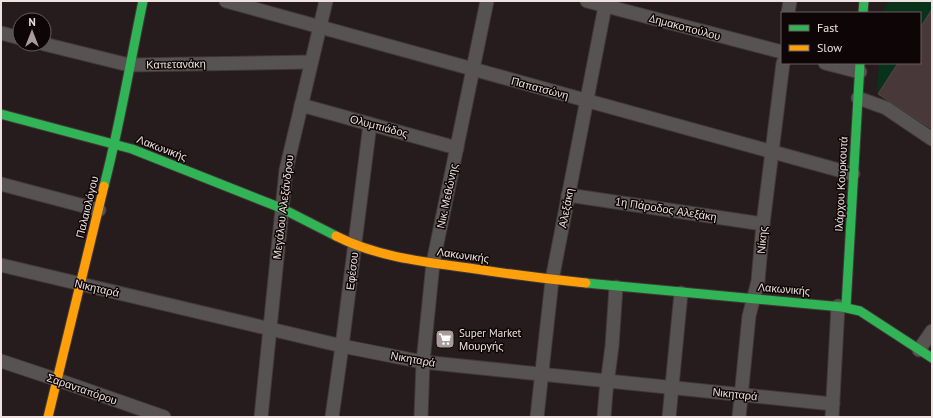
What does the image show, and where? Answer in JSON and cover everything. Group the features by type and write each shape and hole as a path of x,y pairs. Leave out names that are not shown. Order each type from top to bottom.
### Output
{"main road":[{"name":"Παλαιολόγου","path":"48,417 115,144 129,65 143,1"},
{"path":"863,12 864,1"},
{"name":"Ιλάρχου Κουρκουτά","path":"842,307 854,174 860,67"},
{"name":"Λακωνικής","path":"1,114 132,149 281,208 355,244 384,254 434,263 552,280 842,307 860,311 932,358"}],"street":[{"name":"Παπατσώνη","path":"226,1 854,174"},
{"name":"Μεγάλου Αλεξάνδρου","path":"261,417 286,170 326,1"},
{"name":"Νικ. Μεθώνης","path":"421,417 423,362 434,263 487,1"},
{"name":"Δημακοπούλου","path":"588,1 605,3 781,52"},
{"path":"788,12 790,1"},
{"name":"Αλεξάκη","path":"537,417 552,280 605,3"},
{"path":"1,33 12,36"},
{"name":"Καπετανάκη","path":"52,46 129,65 311,62"},
{"name":"Νίκης","path":"739,417 749,316 758,281 763,224 782,64"},
{"path":"834,64 860,67"},
{"path":"858,98 886,108 932,138"},
{"name":"Ολυμπιάδος","path":"301,105 457,148"},
{"name":"Εφέσου","path":"332,417 370,124"},
{"path":"1,184 99,210"},
{"name":"1η Πάροδος Αλεξάκη","path":"568,195 763,224"},
{"name":"Νικηταρά","path":"1,266 342,346 423,362 741,395 833,411"},
{"path":"604,417 612,346 616,286"},
{"path":"669,417 680,293"},
{"path":"833,411 842,307"},
{"path":"919,350 932,331"},
{"name":"Σαρανταπόρου","path":"1,362 164,417"}],"green space":[{"path":"889,1 932,1 932,9 921,26 921,12 883,12"},
{"path":"879,64 897,64 878,94"}],"building":[{"path":"932,9 932,129 878,94 897,64 921,64 921,26"}],"traffic: fast":[{"path":"104,186 120,117 143,1"},
{"path":"863,12 864,1"},
{"path":"846,307 860,64"},
{"path":"1,114 132,149 281,208 336,236"},
{"path":"586,283 842,307 860,311 932,358"}],"traffic: slow":[{"path":"48,417 104,186"},
{"path":"336,236 368,249 401,258 586,283"}],"place":[{"name":"Super Market Μουργής","path":"445,339"}]}
